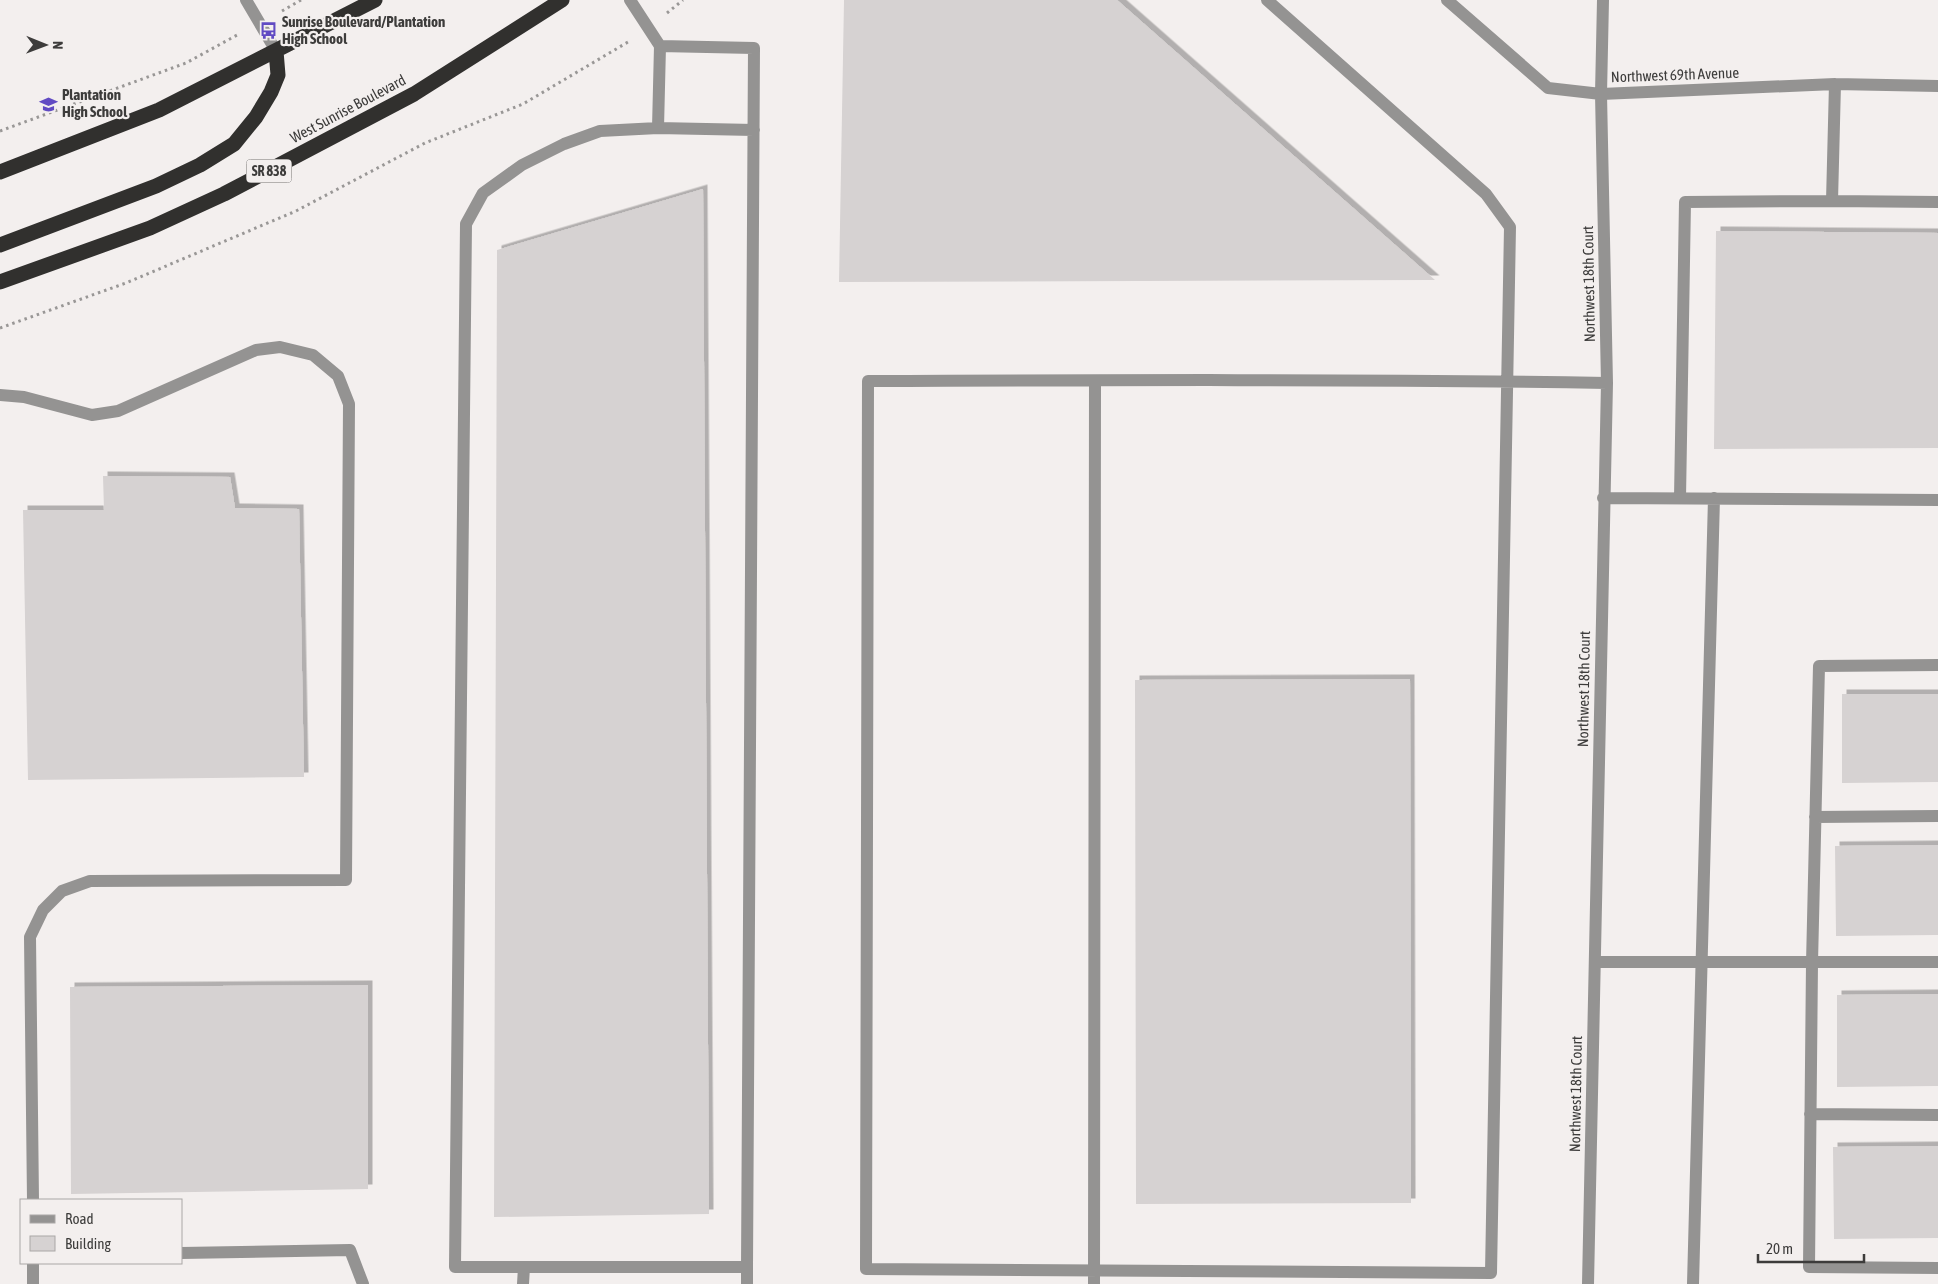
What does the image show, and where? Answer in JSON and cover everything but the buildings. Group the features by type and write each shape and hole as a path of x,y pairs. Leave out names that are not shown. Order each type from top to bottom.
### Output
{"highway":[{"path":"0,172 159,110 375,0"},
{"name":"West Sunrise Boulevard","path":"0,282 150,228 224,194 414,94 562,0"},
{"path":"0,245 156,186 200,165 234,144 256,117 271,92 278,75 276,51"}],"street":[{"path":"246,0 276,51"},
{"path":"630,0 660,46 658,128"},
{"path":"1267,0 1486,194 1510,228 1509,381 1491,1273 866,1268 868,381 1509,381 1607,383"},
{"name":"Northwest 69th Avenue","path":"1447,0 1548,88 1601,94 1834,84 1938,86"},
{"name":"Northwest 18th Court","path":"1588,1284 1603,498 1607,383 1601,94 1603,0"},
{"path":"660,46 754,48 748,1284"},
{"path":"1832,201 1834,84"},
{"path":"748,1267 455,1267 466,224 483,192 530,161 564,144 600,131 658,128 754,130"},
{"path":"1680,498 1685,202 1938,202"},
{"path":"0,395 24,397 92,415 118,411 256,350 280,347 313,355 338,376 349,404 346,880 90,881 62,891 43,910 30,937 33,1199"},
{"path":"1094,1284 1095,381"},
{"path":"1603,498 1938,500"},
{"path":"1693,1284 1714,498"},
{"path":"1938,665 1819,666 1812,963 1808,1267 1938,1268"},
{"path":"1815,817 1938,816"},
{"path":"1595,962 1938,962"},
{"path":"1810,1114 1938,1115"},
{"path":"182,1253 350,1250 363,1284"},
{"path":"33,1284 34,1264"},
{"path":"524,1267 524,1284"}],"path":[{"path":"0,131 186,64 301,0"},
{"path":"0,328 126,282 296,211 425,143 523,104 617,49 683,0"}],"place":[{"name":"Sunrise Boulevard/Plantation High School","path":"268,31"},
{"name":"Plantation High School","path":"48,104"}]}
